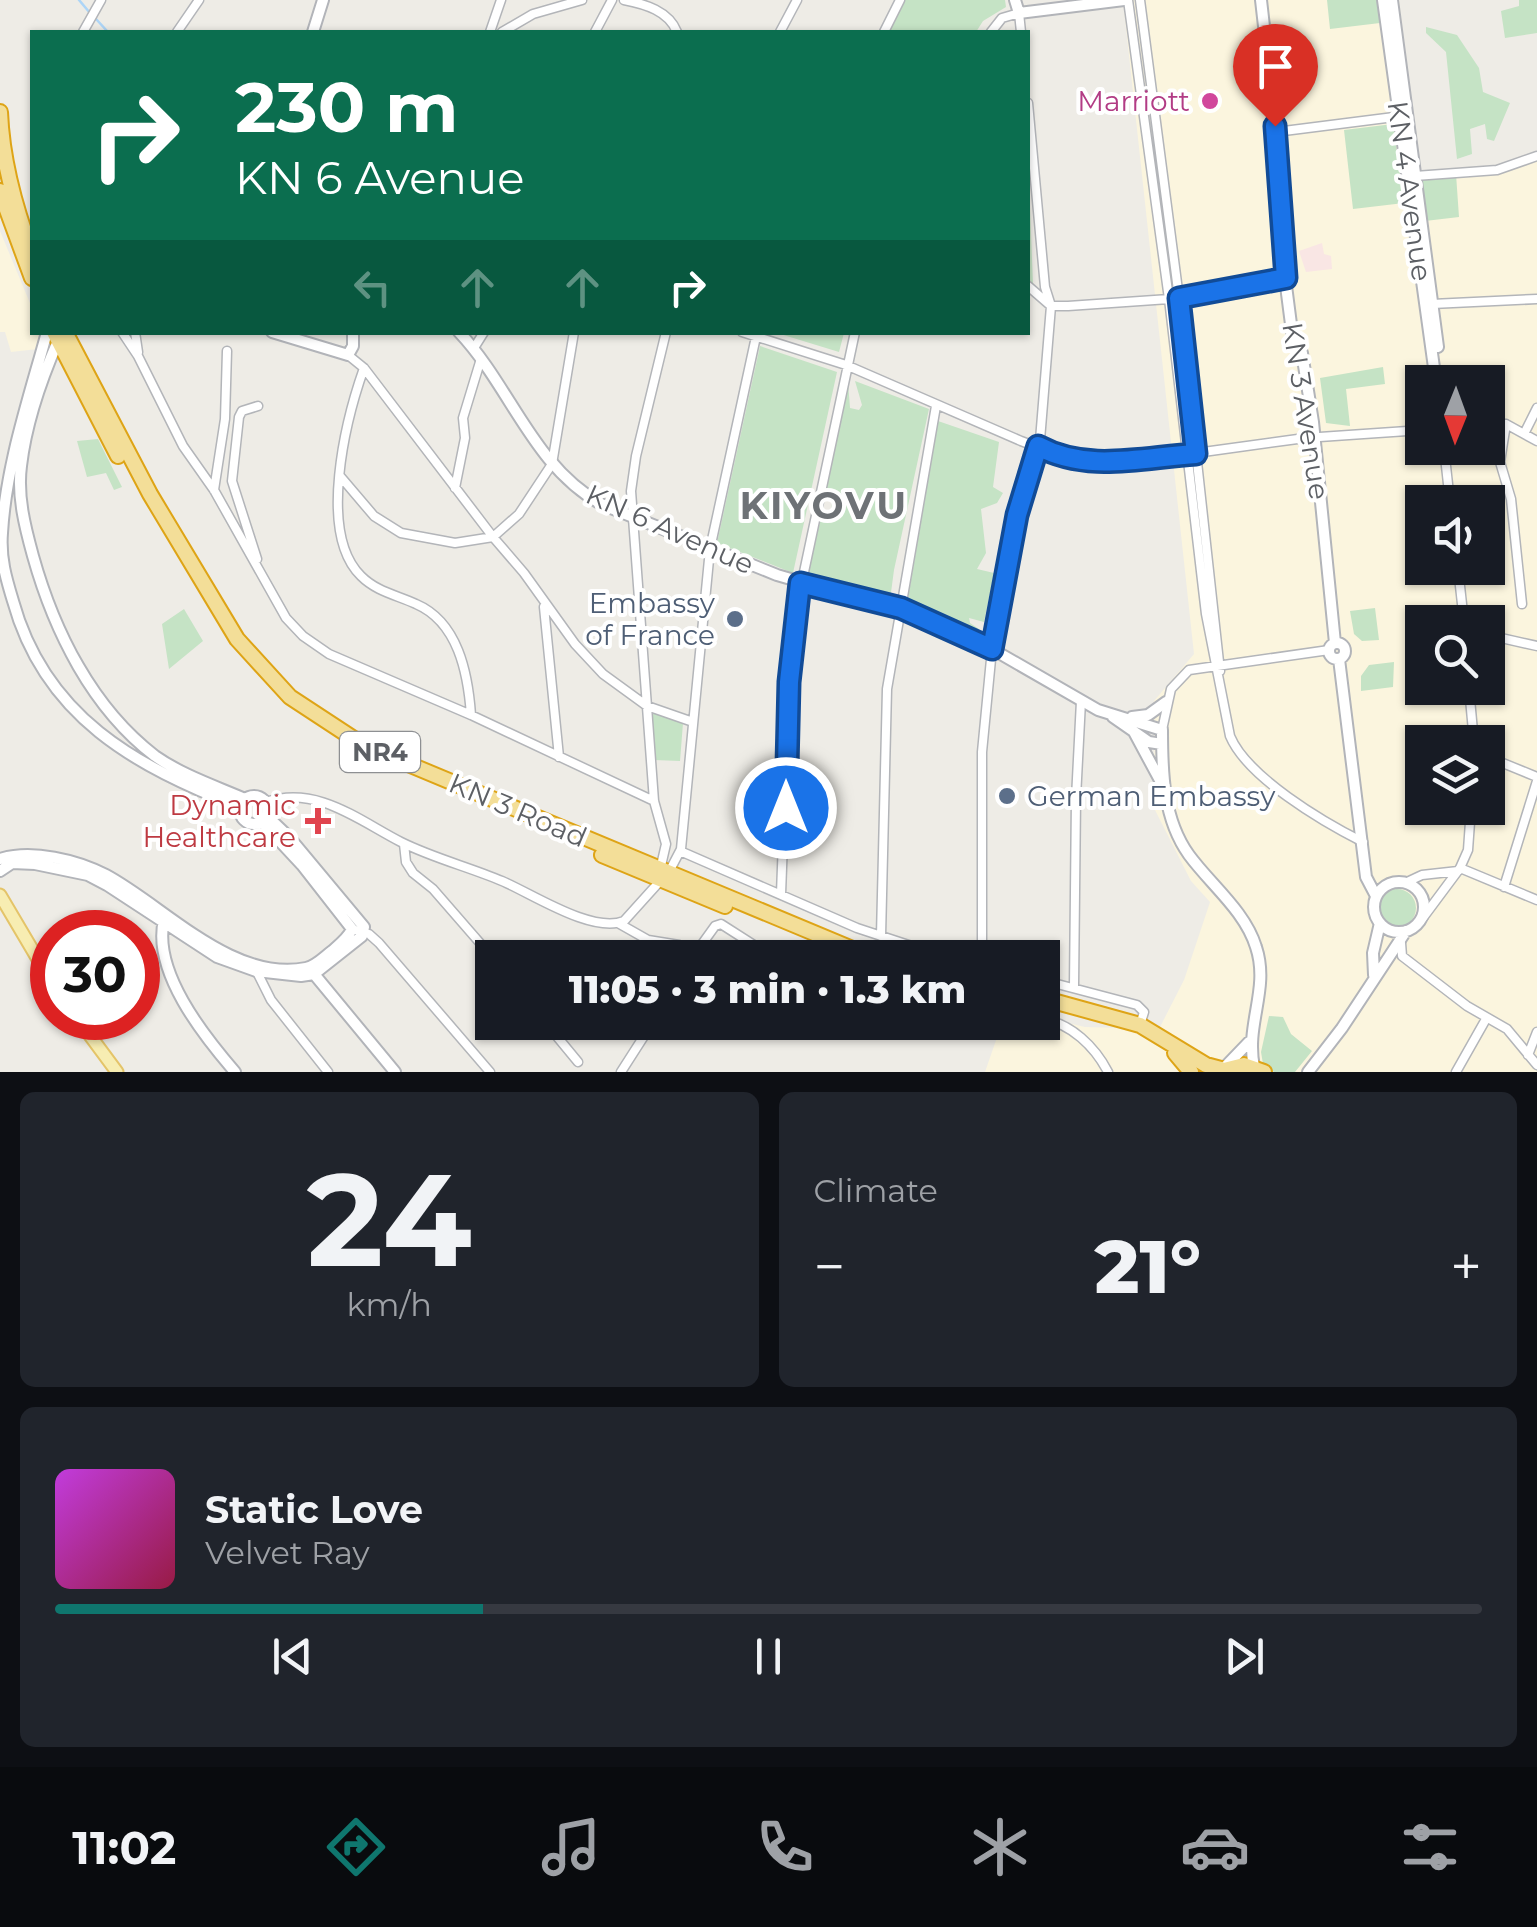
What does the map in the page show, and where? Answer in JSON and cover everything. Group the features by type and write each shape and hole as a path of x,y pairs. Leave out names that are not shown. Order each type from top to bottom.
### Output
{"highway":[{"path":"0,112 1,146 30,248"},
{"path":"0,191 30,273"},
{"name":"KN 3 Road","path":"56,335 142,499 228,640 276,695 314,724 385,763 811,940"},
{"name":"KN 3 Road","path":"660,876 830,940"},
{"path":"1060,1003 1140,1025 1206,1066 1259,1070"},
{"path":"1060,1012 1093,1019 1166,1048 1178,1055 1191,1072"}],"main road":[{"path":"0,895 30,946"},
{"path":"93,1040 116,1072"}],"street":[{"path":"84,30 101,0"},
{"path":"178,30 198,0"},
{"path":"314,30 323,0"},
{"path":"491,30 501,0"},
{"path":"505,30 533,14 582,0"},
{"path":"596,30 612,0"},
{"path":"624,0 655,9 674,22 676,30"},
{"path":"781,30 797,0"},
{"path":"885,30 900,0"},
{"path":"1015,0 1021,30"},
{"path":"993,30 1002,18 1019,13 1126,0 1174,299"},
{"path":"1140,0 1210,614 1230,736 1249,765 1362,842"},
{"name":"KN 3 Avenue","path":"1261,0 1292,332 1302,353 1315,438 1332,646"},
{"name":"KN 4 Avenue","path":"1384,0 1430,304"},
{"name":"KN 4 Avenue","path":"1392,0 1396,63"},
{"path":"1276,132 1403,116"},
{"name":"KN 4 Avenue","path":"1403,116 1415,176 1437,365"},
{"path":"982,940 982,752 992,649 1017,515 1038,446 1051,306 1045,287 1030,125"},
{"path":"1415,176 1496,170 1537,156"},
{"path":"1030,288 1051,306 1174,299 1286,278"},
{"path":"1430,304 1537,298"},
{"path":"56,335 21,465 26,530 48,610 71,655 130,733 170,765 242,804"},
{"path":"56,335 11,464 2,530 3,565 22,630 55,690 96,732 165,775 242,804"},
{"path":"124,335 182,446 214,490 290,624 315,646 654,801"},
{"path":"135,335 138,356"},
{"path":"282,335 348,355 364,368 524,573 543,604 603,674 647,706 693,722"},
{"path":"348,355 353,346 352,335"},
{"name":"KN 6 Avenue","path":"462,335 552,464 586,496 800,583 901,608 992,649 1108,714 1149,742 1162,744"},
{"path":"474,348 482,335"},
{"path":"340,476 374,516 401,533 454,542 493,537 519,514 552,464 574,335"},
{"path":"660,876 666,844 654,801 632,516 636,456 665,335"},
{"path":"618,924 680,851 710,548 757,335"},
{"path":"760,335 846,365 936,406 1087,462 1405,431"},
{"path":"781,894 789,682 800,583 823,492 854,335"},
{"path":"214,490 225,419 227,351"},
{"path":"455,488 465,438 463,418 480,362"},
{"path":"364,368 344,439 340,476 341,529 348,559 368,582 428,609 446,627 466,679 471,715"},
{"path":"258,406 242,410 239,417 232,481 259,568"},
{"path":"881,936 884,723 936,406"},
{"path":"1525,432 1537,408"},
{"path":"1522,604 1511,499 1500,462 1506,424 1537,442"},
{"path":"543,604 560,757"},
{"path":"1505,639 1537,646"},
{"path":"1259,1070 1249,1042 1261,972 1255,942 1222,892 1187,852 1171,817 1165,790 1162,730 1166,702 1175,683 1189,670 1332,646 1332,657 1339,659 1366,877 1376,896"},
{"path":"1074,986 1081,701"},
{"path":"1128,717 1148,714 1166,702"},
{"name":"KN 6 Avenue","path":"1108,714 1162,730"},
{"path":"1134,732 1165,790"},
{"path":"1504,887 1537,779 1505,764"},
{"path":"242,804 254,796 266,802 328,802 404,844 503,881 584,918 618,924 648,940"},
{"path":"0,871 12,863 75,870 107,884 255,968 301,976 312,971 363,925 264,818 266,802"},
{"path":"242,804 244,820 253,824 264,818"},
{"path":"1308,1072 1403,937 1422,919 1459,870 1468,850 1470,825"},
{"path":"404,844 406,862 413,872 478,940"},
{"path":"680,851 893,940"},
{"path":"0,859 34,857 89,867 109,876 165,918"},
{"path":"1403,937 1380,923 1374,910 1376,896 1386,885 1459,870 1537,900"},
{"path":"1406,882 1421,893 1425,910 1422,919"},
{"path":"165,918 161,939 170,978 235,1072"},
{"path":"1374,976 1373,953 1380,923"},
{"path":"704,940 721,924 746,940"},
{"path":"358,930 380,943 490,1072"},
{"path":"1403,937 1402,956 1486,1019 1507,1029 1537,1065"},
{"path":"255,968 270,1000 328,1072"},
{"path":"312,971 396,1072"},
{"path":"1060,983 1137,1005 1144,1012 1140,1025"},
{"path":"1456,1072 1486,1019"},
{"path":"1060,1025 1083,1040 1108,1072"},
{"path":"1528,1055 1537,1032"},
{"path":"560,1040 578,1062"},
{"path":"621,1072 641,1040"},
{"path":"1220,1070 1249,1042"}],"shaded area":[{"path":"1123,0 1399,0 1421,185 1537,155 1537,1072 985,1072 996,1040 1060,1040 1060,1021 1085,1027 1159,1029 1184,980 1210,902 1191,881 1155,810 1154,701 1194,654"},
{"path":"0,231 30,303 30,335 40,335 38,349 11,352 5,332 0,332"},
{"path":"1322,243 1324,254 1331,256 1332,269 1306,272 1299,251"}],"green space":[{"path":"902,0 1005,0 1006,7 983,21 977,30 887,30"},
{"path":"1327,0 1377,0 1380,23 1330,29"},
{"path":"1519,0 1537,0 1537,33 1505,38 1501,11 1519,6"},
{"path":"1426,27 1457,35 1479,68 1483,92 1510,103 1494,141 1487,139 1485,124 1470,129 1472,154 1457,159 1446,52 1426,33"},
{"path":"1393,124 1404,203 1353,209 1344,130"},
{"path":"1456,174 1459,217 1425,221 1420,178"},
{"path":"1030,207 1033,284 1030,281"},
{"path":"784,335 843,335 839,352"},
{"path":"760,346 837,372 793,573 717,543"},
{"path":"1383,367 1385,384 1346,389 1350,426 1326,423 1320,378"},
{"path":"855,381 929,409 890,600 807,577 822,513 831,513 832,502 824,498 848,382 850,408 859,410 862,405"},
{"path":"938,421 999,442 993,487 1003,493 997,503 981,509 986,553 977,569 994,573 984,622 969,618 979,629 976,632 907,604"},
{"path":"98,439 122,487 114,490 106,473 87,477 77,441"},
{"path":"1375,608 1379,640 1362,641 1354,634 1350,611"},
{"path":"184,609 203,641 169,669 162,624"},
{"path":"1394,662 1393,687 1361,691 1361,676 1369,665"},
{"path":"651,712 683,723 680,761 654,760"},
{"path":"1397,889 1410,895 1416,908 1410,921 1397,927 1384,921 1378,908 1384,895"},
{"path":"1269,1016 1283,1017 1291,1034 1312,1051 1295,1072 1274,1072 1263,1064 1261,1052"}],"waterway":[{"path":"79,0 90,13"},
{"path":"96,19 106,30"}],"place":[{"name":"Marriott","path":"1210,101"},
{"name":"Embassy of France","path":"735,619"},
{"name":"German Embassy","path":"1007,796"},
{"name":"Dynamic Healthcare","path":"318,821"}],"district":[{"name":"KIYOVU","path":"824,505"}],"route":[{"path":"786,808 789,682 800,583 901,608 992,649 1017,515 1038,446 1087,462 1196,454 1179,298 1286,278 1275,126"}]}
